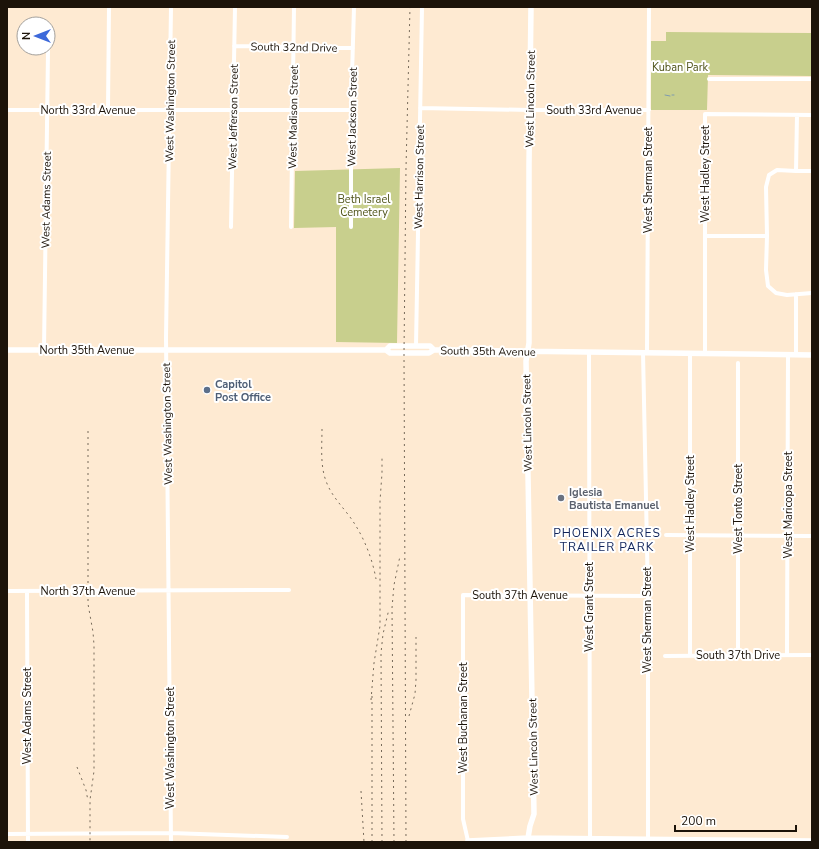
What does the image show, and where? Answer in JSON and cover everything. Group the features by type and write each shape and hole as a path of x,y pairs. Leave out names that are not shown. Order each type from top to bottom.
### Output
{"street":[{"path":"108,109 109,7"},
{"name":"West Washington Street","path":"171,7 167,350 171,842"},
{"name":"West Jefferson Street","path":"231,227 235,7"},
{"name":"West Madison Street","path":"291,227 294,7"},
{"name":"West Jackson Street","path":"351,227 354,7"},
{"name":"West Harrison Street","path":"416,346 422,7"},
{"name":"West Lincoln Street","path":"528,838 534,814 526,361 529,343 531,7"},
{"name":"West Sherman Street","path":"648,839 648,596 645,352 649,7"},
{"name":"South 32nd Drive","path":"234,46 353,48"},
{"name":"West Adams Street","path":"44,350 48,56"},
{"path":"709,79 812,79"},
{"name":"South 33rd Avenue","path":"420,108 649,110"},
{"name":"North 33rd Avenue","path":"7,110 170,110"},
{"path":"170,110 352,110"},
{"name":"West Hadley Street","path":"705,354 705,114 797,115"},
{"path":"796,171 797,115 812,115"},
{"path":"812,171 777,170 769,175 766,186 766,270 768,286 776,293 787,295 812,293"},
{"path":"705,236 767,236"},
{"path":"796,294 796,355"},
{"path":"386,350 390,346 430,346 434,350"},
{"name":"North 35th Avenue","path":"7,350 167,350"},
{"name":"South 35th Avenue","path":"167,350 386,350 390,353 429,353 434,350 812,355"},
{"name":"West Grant Street","path":"589,352 590,839"},
{"name":"West Hadley Street","path":"690,353 690,656"},
{"name":"West Maricopa Street","path":"787,655 788,355"},
{"name":"West Tonto Street","path":"738,363 738,655"},
{"path":"666,535 811,536"},
{"path":"169,591 289,590"},
{"name":"North 37th Avenue","path":"7,591 169,591"},
{"name":"West Adams Street","path":"27,591 28,842"},
{"name":"South 37th Avenue","path":"464,595 648,596"},
{"name":"West Buchanan Street","path":"464,595 463,819 468,840"},
{"name":"South 37th Drive","path":"665,656 811,655"},
{"path":"7,834 171,833 287,838"},
{"path":"468,840 528,838 619,841 648,839 699,841 812,841"}],"green space":[{"name":"Kuban Park","path":"666,32 812,33 812,76 708,75 707,110 651,110 651,41 666,41"},
{"name":"Beth Israel Cemetery","path":"400,168 397,343 336,342 336,227 294,228 295,171"}],"waterway":[{"path":"665,95 670,96"}],"railway":[{"path":"406,842 404,353 406,168 410,7"},
{"path":"322,429 322,462 326,481 333,495 355,524 363,539 376,579"},
{"path":"88,431 88,604 94,645 94,771 90,800 90,842"},
{"path":"371,700 374,663 380,626 380,501 382,455"},
{"path":"394,842 392,608 394,585 400,556"},
{"path":"382,842 381,653 383,634 389,609"},
{"path":"409,716 415,694 416,637"},
{"path":"372,695 372,842"},
{"path":"77,767 86,790 88,801"},
{"path":"361,791 364,842"}],"place":[{"name":"Capitol Post Office","path":"207,390"},
{"name":"Iglesia Bautista Emanuel","path":"561,498"}],"district":[{"name":"PHOENIX ACRES TRAILER PARK","path":"607,540"}]}
